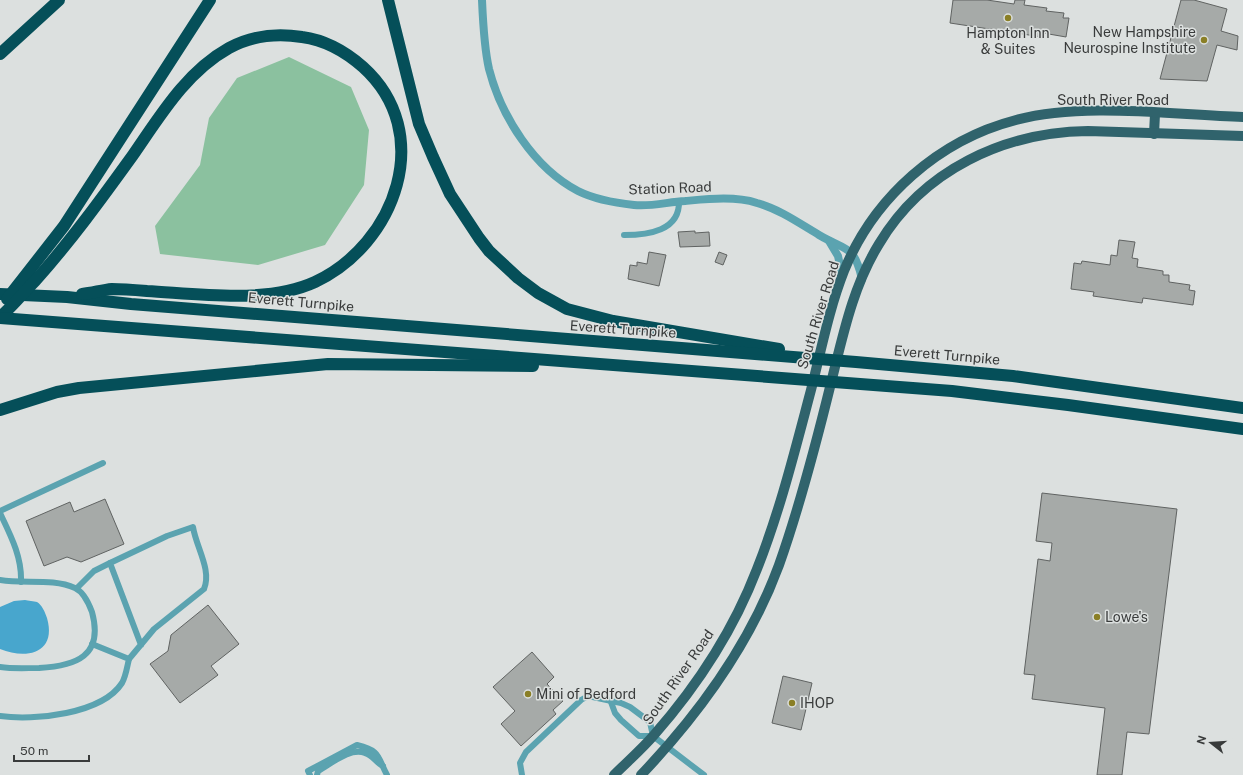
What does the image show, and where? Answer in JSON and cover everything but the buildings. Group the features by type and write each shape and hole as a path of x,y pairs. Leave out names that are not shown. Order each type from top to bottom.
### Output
{"highway":[{"path":"0,54 59,0"},
{"path":"0,307 43,254 93,182 210,0"},
{"path":"388,0 419,124 450,194 489,251 518,278 538,293 566,309 613,321 856,362"},
{"path":"0,317 58,256 111,186 176,94 209,61 239,43 261,36 284,35 307,38 330,45 350,56 368,71 382,89 393,110 399,132 402,155 399,178 392,201 382,222 369,241 353,257 328,274 315,282 292,290 265,295 112,289 67,297"},
{"name":"Everett Turnpike","path":"0,294 67,297 131,304 1013,376 1243,408"},
{"path":"0,317 952,391 1068,404 1243,429"},
{"path":"0,410 57,392 79,388 328,364 660,369"}],"main road":[{"name":"South River Road","path":"614,775 653,736 705,668 729,628 748,589 772,526 842,276 853,252 872,219 896,190 932,160 973,135 1013,121 1047,114 1083,111 1243,117"},
{"path":"1154,134 1155,114"},
{"path":"641,775 668,747 734,656 760,610 788,537 846,326 862,279 879,244 893,223 909,204 942,176 980,153 1020,140 1065,132 1243,136"}],"street":[{"name":"Station Road","path":"482,0 485,46 493,82 510,121 531,152 545,166 578,190 593,196 635,205 711,199 757,202 777,210 830,241 846,247 853,252"},
{"path":"830,241 838,256 842,276"},
{"path":"853,252 857,260 862,279"}],"lane":[{"path":"624,236 651,234 673,222 679,211 679,201"},
{"path":"21,582 20,561 14,542 0,512 103,463"},
{"path":"0,716 22,718 56,715 90,706 117,689 123,681 129,659 154,629 197,596 204,588 208,580 193,528 167,536 94,571 77,588"},
{"path":"110,563 141,645"},
{"path":"0,580 52,582 77,588 84,596 90,608 94,632 92,644 88,653 80,660 70,664 30,668 0,667"},
{"path":"92,644 129,659"},
{"path":"522,775 520,763 526,752 581,700 588,696 630,707 650,722 653,736"},
{"path":"611,702 615,713 634,732 640,736 653,736 704,775"},
{"path":"307,774 357,745 370,748 380,756 387,775"},
{"path":"317,775 318,771 357,751 366,753 373,757 376,763 383,766"}],"green space":[{"path":"289,57 351,87 369,130 364,185 325,245 258,265 160,254 155,226 200,165 209,118 237,78"}],"water":[{"path":"25,600 37,602 43,609 47,618 49,630 48,639 44,646 37,651 29,653 20,654 0,649 0,607 14,601"}],"place":[{"name":"Hampton Inn & Suites","path":"1008,18"},
{"name":"New Hampshire Neurospine Institute","path":"1204,40"},
{"name":"Lowe's","path":"1097,617"},
{"name":"Mini of Bedford","path":"528,694"},
{"name":"IHOP","path":"792,703"}]}
